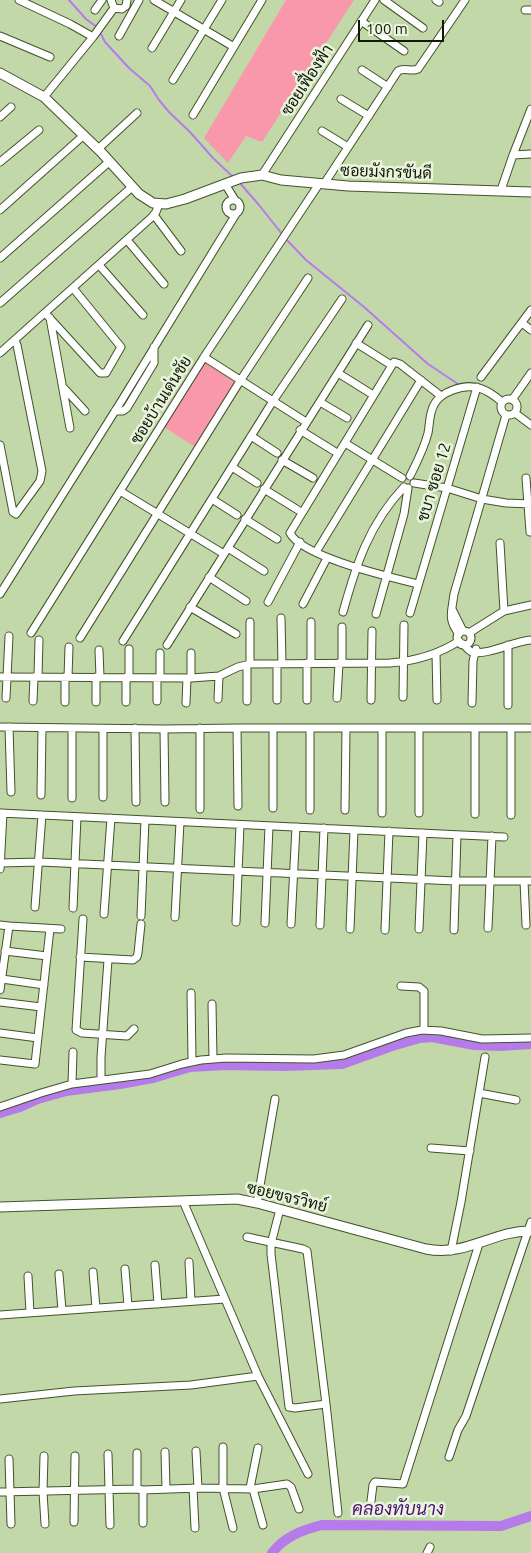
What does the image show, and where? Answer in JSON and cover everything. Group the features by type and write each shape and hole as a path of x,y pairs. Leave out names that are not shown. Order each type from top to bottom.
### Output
{"street":[{"path":"20,0 94,35"},
{"path":"96,10 102,0"},
{"path":"111,0 114,8"},
{"path":"114,8 122,9 126,6 127,0"},
{"path":"119,36 139,0"},
{"path":"154,0 234,47"},
{"path":"152,48 181,0"},
{"path":"173,80 222,0"},
{"path":"193,115 262,0"},
{"name":"ซอยเฟื่องฟ้า","path":"262,175 375,0"},
{"path":"384,0 423,28"},
{"name":"ซอยบ้านเด่นชัย","path":"31,634 204,357 288,231 348,147 399,70 418,69 465,0"},
{"path":"44,97 114,8"},
{"path":"361,21 404,51"},
{"path":"0,36 50,57"},
{"path":"362,70 388,87"},
{"path":"0,73 44,97 110,161 132,187 145,199 159,204 154,215 73,288 48,315 0,353"},
{"path":"341,99 369,116"},
{"path":"0,116 11,108"},
{"path":"501,190 531,110"},
{"path":"98,149 137,113"},
{"path":"0,162 39,130"},
{"path":"322,131 348,147"},
{"path":"0,210 84,136"},
{"path":"513,154 531,154"},
{"path":"0,258 110,161"},
{"name":"ซอยมังกรขันดี","path":"159,204 174,203 233,181 262,175 281,180 322,184 531,192"},
{"path":"233,181 235,200"},
{"path":"0,303 132,187"},
{"path":"0,594 115,411 123,411 126,408 154,364 154,347 236,214 240,211 241,206 239,202 230,200 226,206 229,213 236,214"},
{"path":"154,215 181,251"},
{"path":"127,240 164,284"},
{"path":"99,264 143,315"},
{"path":"80,638 240,381 308,278"},
{"path":"48,315 100,373 106,373 121,347 73,288"},
{"path":"123,642 273,401 342,299"},
{"path":"480,377 531,310"},
{"path":"48,315 70,428"},
{"path":"522,323 531,330"},
{"path":"167,645 300,430 320,402 368,325"},
{"path":"0,445 13,512 16,514 40,481 42,471 15,340"},
{"path":"356,343 388,363"},
{"path":"204,357 306,422"},
{"path":"418,584 327,558 291,536 290,531 394,362 400,364 441,396"},
{"path":"338,373 370,393"},
{"path":"512,400 531,373"},
{"path":"316,552 421,380"},
{"path":"62,386 85,411"},
{"path":"343,612 356,566 368,537 392,500 408,482 421,454 426,441 434,404 441,396 466,386 477,387 502,402"},
{"name":"ชบา ซอย 12","path":"410,613 477,387"},
{"path":"502,402 509,399 512,400"},
{"path":"512,400 516,406 515,413"},
{"path":"320,402 347,418"},
{"path":"502,402 501,410 506,415"},
{"path":"506,415 515,413"},
{"path":"515,413 531,426"},
{"path":"477,651 464,638 451,620 452,609 454,594 506,415"},
{"path":"300,430 334,451"},
{"path":"251,436 276,453"},
{"path":"345,443 408,482 447,488 482,499 530,504"},
{"path":"282,460 313,478"},
{"path":"232,467 257,483"},
{"path":"526,478 530,504 530,532"},
{"path":"376,614 404,514 408,482"},
{"path":"264,489 298,510"},
{"path":"120,491 191,534 264,571"},
{"path":"212,499 237,515"},
{"path":"246,519 277,539"},
{"path":"268,602 300,542"},
{"path":"500,543 504,610"},
{"path":"303,604 327,558"},
{"path":"209,578 246,601"},
{"path":"3,677 189,678 218,676 238,667 249,665 404,662 436,653 464,638 504,610 531,605"},
{"path":"190,607 236,634"},
{"path":"277,700 281,618"},
{"path":"247,701 250,622"},
{"path":"307,700 311,622"},
{"path":"403,697 404,625"},
{"path":"338,698 342,627"},
{"path":"371,700 372,631"},
{"path":"6,698 3,677 8,636"},
{"path":"33,700 39,640"},
{"path":"477,651 499,649 520,641 531,640"},
{"path":"508,645 508,705"},
{"path":"64,702 69,647"},
{"path":"126,702 129,649"},
{"path":"96,702 100,650"},
{"path":"472,703 477,651"},
{"path":"157,701 160,653"},
{"path":"186,703 191,653"},
{"path":"436,653 437,700"},
{"path":"218,676 218,699"},
{"path":"0,727 103,729 531,728"},
{"path":"9,727 10,792"},
{"path":"42,728 42,795"},
{"path":"72,728 72,798"},
{"path":"135,728 136,802"},
{"path":"200,728 200,809"},
{"path":"237,728 238,806"},
{"path":"273,728 273,808"},
{"path":"310,728 310,810"},
{"path":"346,728 346,810"},
{"path":"474,728 475,814"},
{"path":"511,728 511,815"},
{"path":"103,729 103,797"},
{"path":"164,729 165,802"},
{"path":"382,729 382,813"},
{"path":"419,729 419,813"},
{"path":"0,869 2,813 504,837"},
{"path":"35,907 40,862 42,815"},
{"path":"73,908 77,817"},
{"path":"104,914 112,818"},
{"path":"80,957 126,961 137,957 141,920 145,820"},
{"path":"175,917 180,822"},
{"path":"236,922 240,824"},
{"path":"264,923 268,826"},
{"path":"291,924 296,827"},
{"path":"320,925 324,828"},
{"path":"350,929 354,830"},
{"path":"385,930 389,832"},
{"path":"419,929 423,833"},
{"path":"454,930 457,835"},
{"path":"488,928 492,836"},
{"path":"0,863 40,862 455,881 527,881 526,925"},
{"path":"83,919 76,1030 82,1033 127,1036 134,1030"},
{"path":"0,925 61,930"},
{"path":"0,990 9,926"},
{"path":"0,1060 35,1064 50,929"},
{"path":"5,952 47,956"},
{"path":"101,1079 102,1035 108,960"},
{"path":"2,979 44,985"},
{"path":"401,986 419,987 424,991 424,1030"},
{"path":"191,993 192,1061"},
{"path":"0,1002 41,1008"},
{"path":"212,1004 213,1059"},
{"path":"0,1107 72,1084 150,1074 192,1061 213,1059 314,1059 338,1056 357,1052 411,1032 424,1030 441,1031 476,1038 531,1038"},
{"path":"0,1034 38,1038"},
{"path":"72,1084 73,1052"},
{"path":"451,1251 485,1057"},
{"path":"479,1093 516,1100"},
{"path":"257,1202 275,1099"},
{"path":"431,1148 470,1151"},
{"name":"ซอยขจรวิทย์","path":"0,1207 237,1199 257,1202 426,1249 451,1251 530,1228"},
{"path":"183,1201 258,1376 308,1474"},
{"path":"280,1209 271,1241 271,1254 289,1407 326,1404"},
{"path":"449,1457 458,1430 466,1416 530,1228"},
{"path":"247,1237 271,1241 307,1251 338,1513"},
{"path":"370,1509 375,1482 403,1484 479,1244"},
{"path":"189,1262 191,1302"},
{"path":"155,1265 158,1304"},
{"path":"124,1269 128,1306"},
{"path":"93,1272 96,1308"},
{"path":"59,1274 62,1310"},
{"path":"28,1276 30,1312"},
{"path":"0,1315 225,1299"},
{"path":"0,1399 74,1391 191,1385 258,1376"},
{"path":"223,1447 224,1488 233,1528"},
{"path":"258,1448 252,1488 263,1525"},
{"path":"195,1528 196,1451"},
{"path":"165,1452 166,1489"},
{"path":"137,1453 143,1523"},
{"path":"108,1454 110,1524"},
{"path":"44,1456 43,1492 45,1524"},
{"path":"74,1522 75,1456"},
{"path":"9,1459 10,1524"},
{"path":"0,1492 252,1488 290,1485 299,1508"}],"shaded area":[{"path":"286,0 354,0 262,142 246,136 228,163 204,138"},
{"path":"204,362 235,382 195,447 164,427"}],"waterway":[{"path":"69,0 86,19 98,28"},
{"path":"100,32 105,42 129,68 150,86 169,112 233,177"},
{"path":"239,182 282,234"},
{"path":"285,238 306,260 364,307 428,364 458,384"},
{"path":"0,1113 66,1091 153,1078 190,1067 342,1064 392,1046 420,1038 432,1037 474,1045 531,1044"},
{"name":"คลองทับนาง","path":"272,1553 294,1535 322,1525 501,1526 531,1516"}]}
